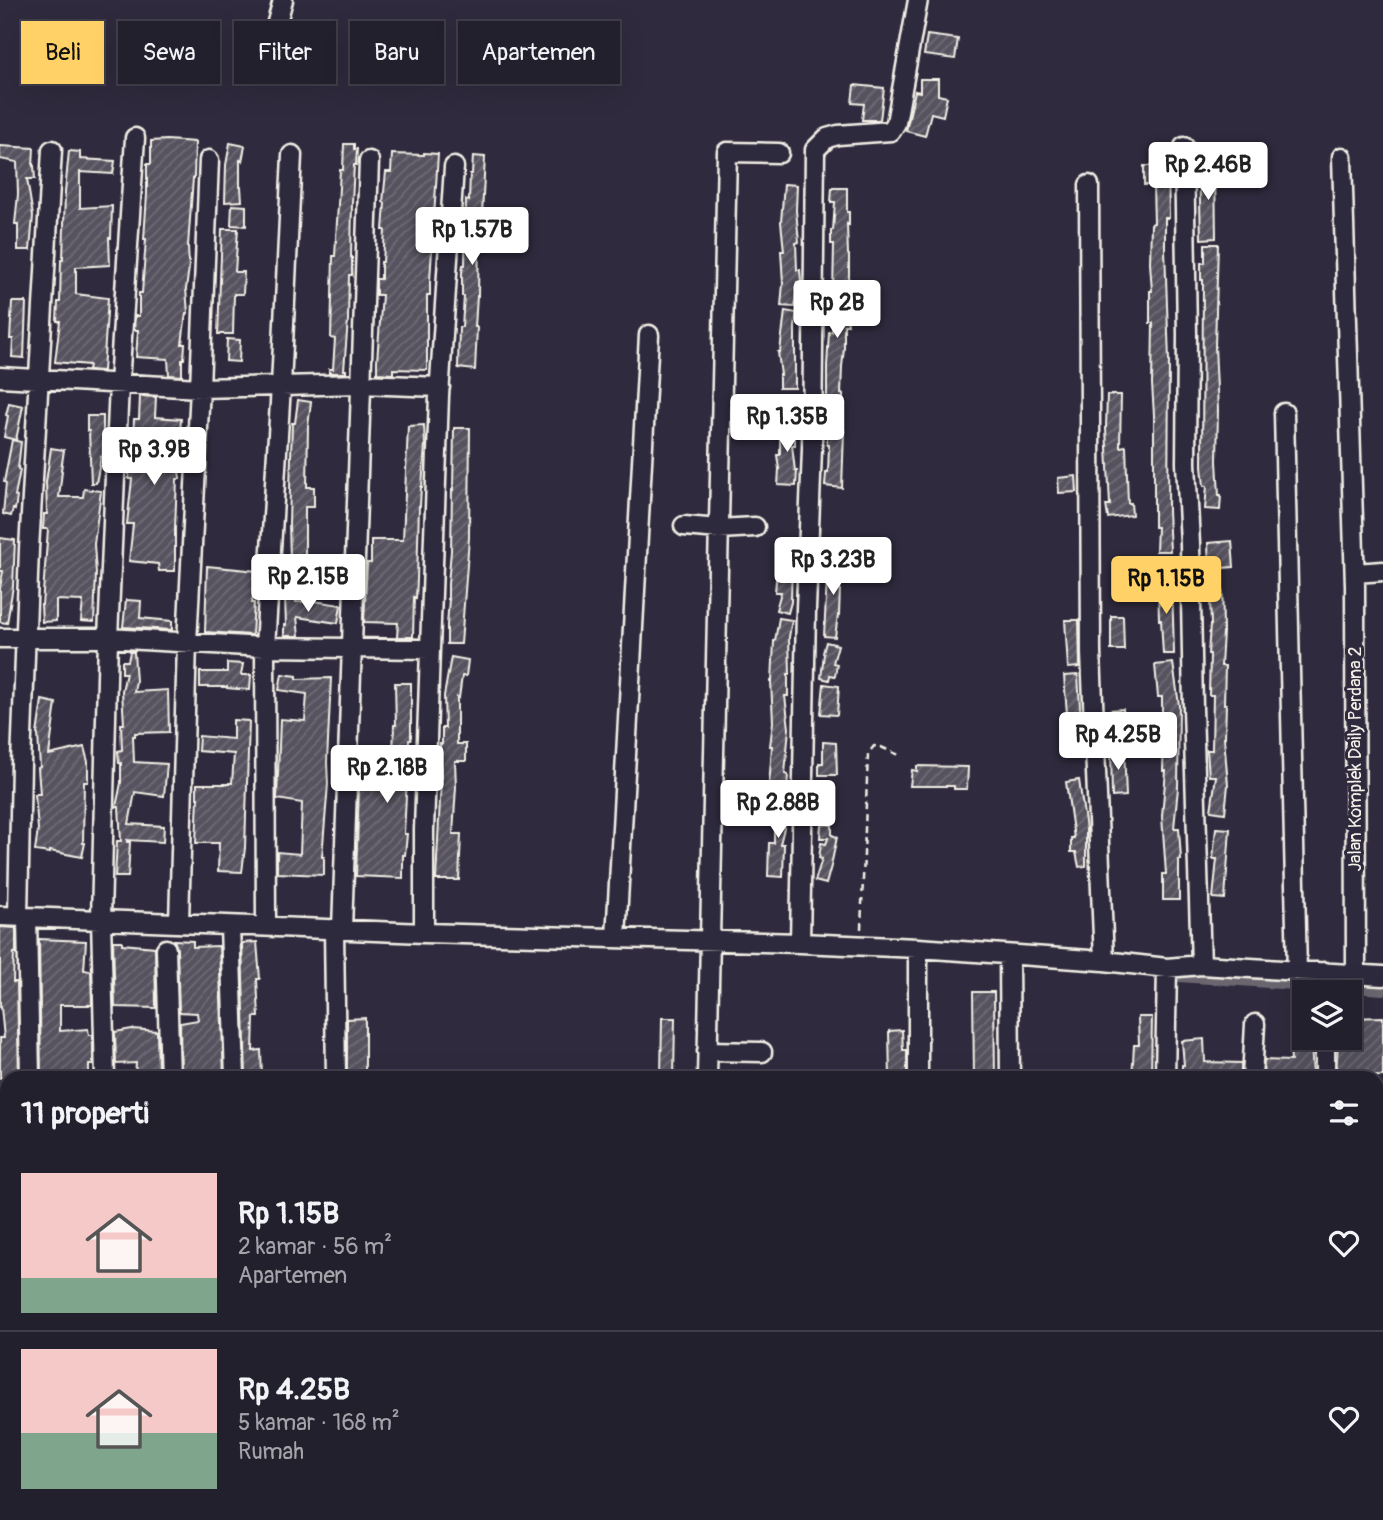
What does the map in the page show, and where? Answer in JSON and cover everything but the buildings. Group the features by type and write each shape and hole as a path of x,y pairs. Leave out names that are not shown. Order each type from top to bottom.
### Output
{"street":[{"path":"277,21 283,0"},
{"path":"800,943 812,449 815,150 827,138 838,135 891,131 896,122 918,0"},
{"path":"105,1071 101,919 108,638 135,138"},
{"path":"1184,147 1186,463 1201,965"},
{"path":"29,1071 15,916 29,549 51,150"},
{"path":"707,1071 727,152 779,153"},
{"path":"266,925 265,647 292,155"},
{"name":"Jalan Komplek Daily Perdana 2","path":"1342,158 1355,573 1356,974"},
{"path":"179,922 187,643 209,160"},
{"path":"336,1071 338,929 352,648 369,161"},
{"path":"424,933 424,830 440,387 454,167"},
{"path":"1089,185 1091,653 1104,961"},
{"path":"615,938 649,335"},
{"path":"0,377 200,388 361,384 440,387"},
{"path":"1284,413 1297,971"},
{"path":"684,526 719,529 755,527"},
{"path":"1355,573 1383,571"},
{"path":"0,638 108,638 265,647 430,649"},
{"path":"15,916 424,933 918,948 1167,968 1201,965 1383,976"},
{"path":"230,926 235,1071"},
{"path":"918,948 918,1071"},
{"path":"166,949 170,1071"},
{"path":"1009,956 1010,1071"},
{"path":"1165,1071 1167,968"},
{"path":"1325,972 1325,980"},
{"path":"1252,1071 1255,1024"},
{"path":"1325,1050 1325,1071"},
{"path":"707,1051 762,1052"}],"path":[{"path":"860,946 868,754 874,746 899,755"}],"waterway":[{"path":"1179,974 1292,982"},
{"path":"1362,986 1383,987"}]}
